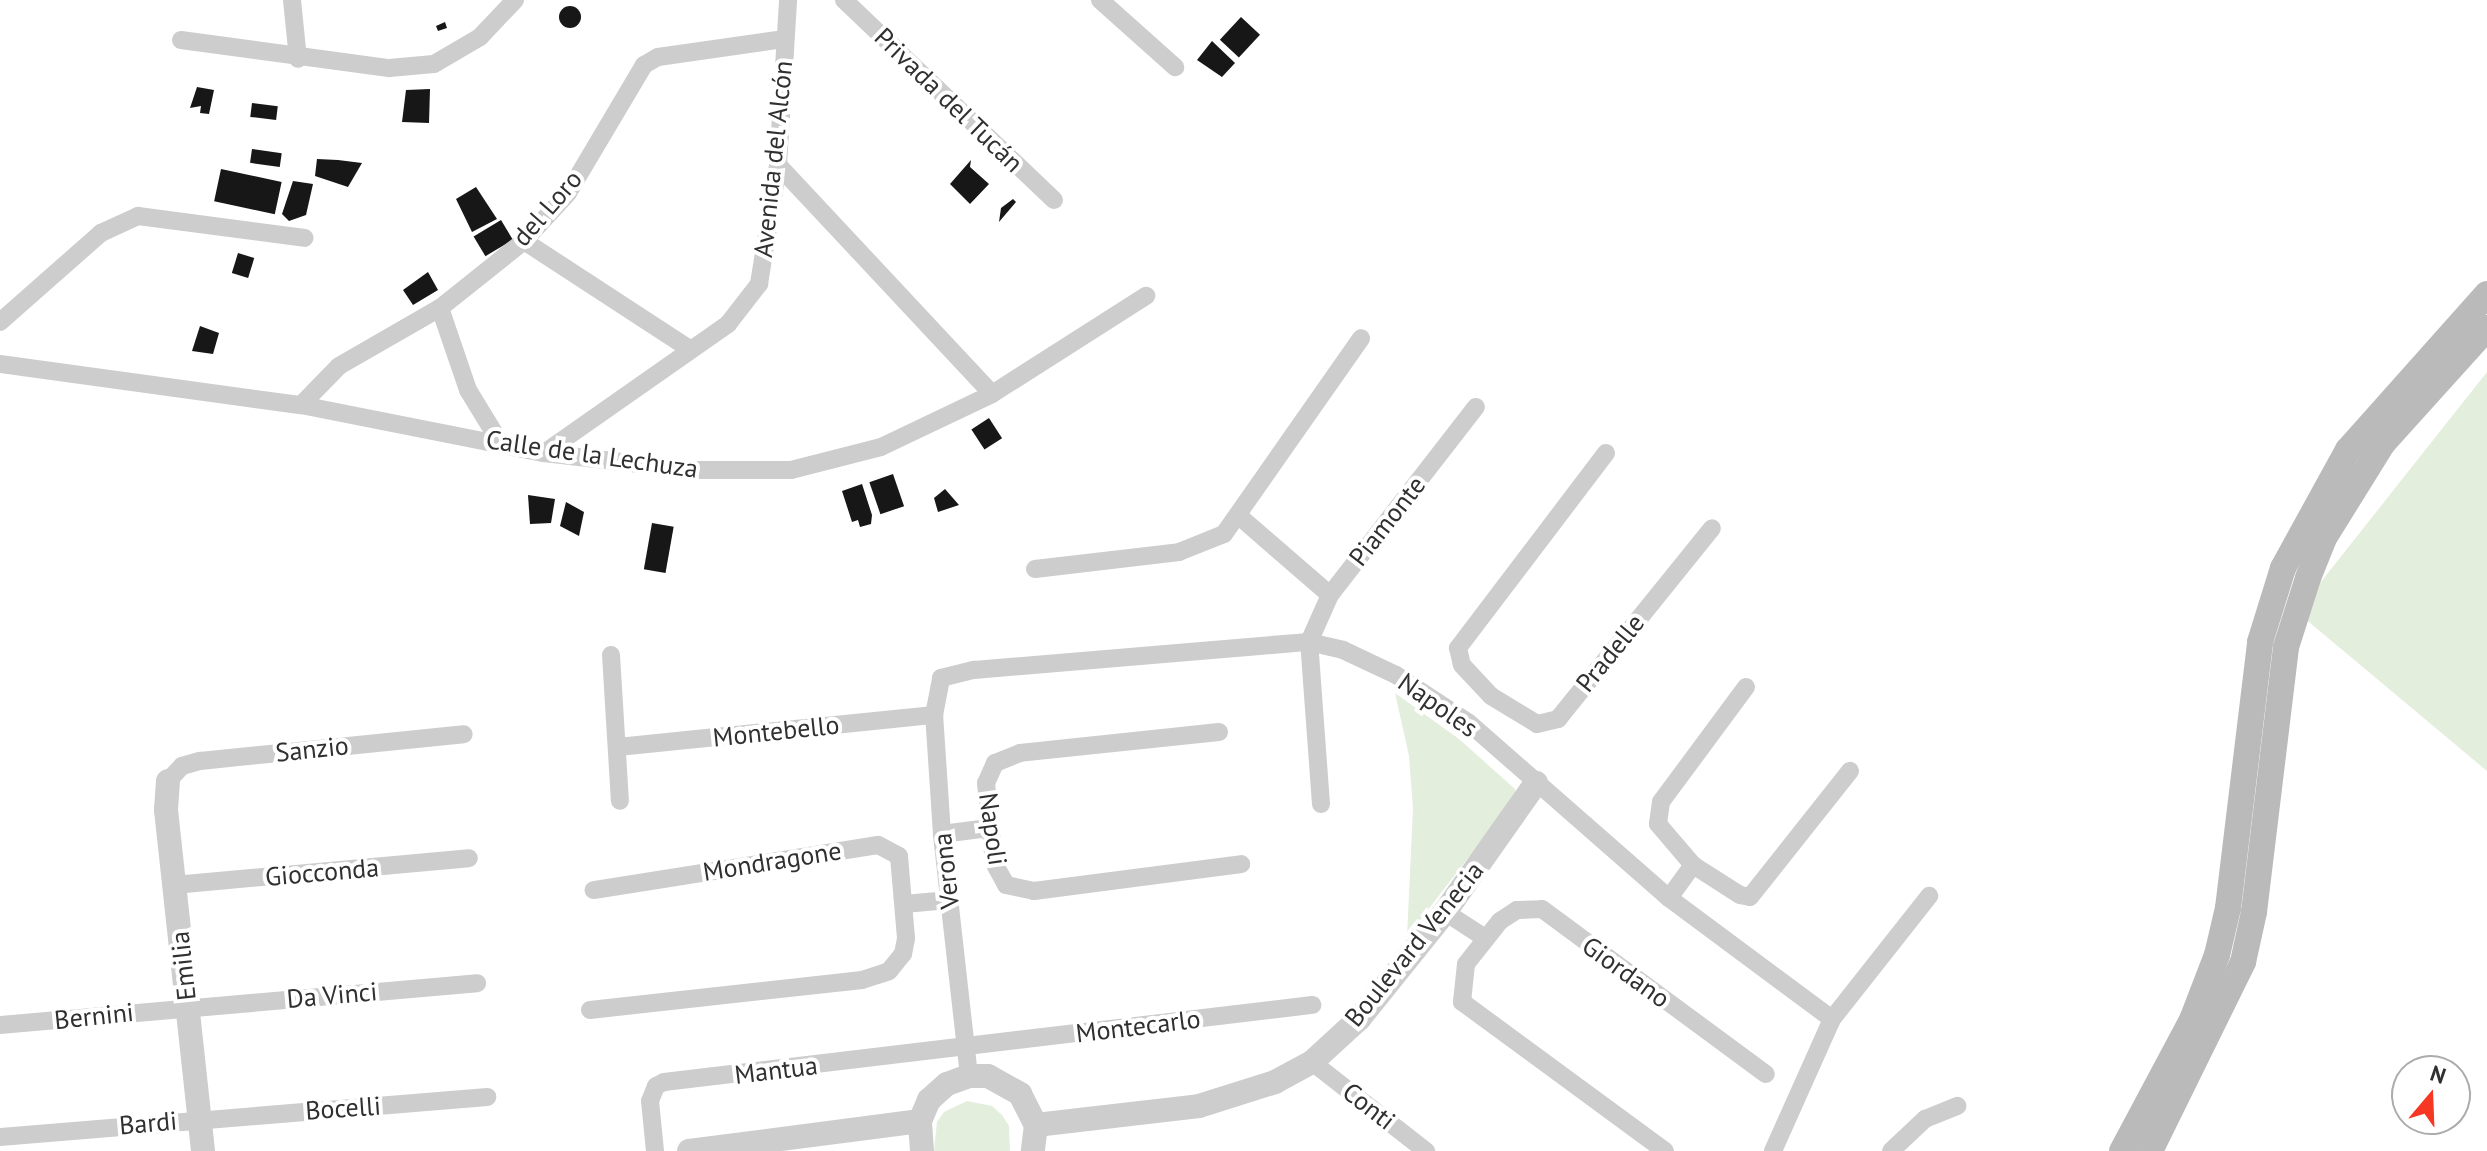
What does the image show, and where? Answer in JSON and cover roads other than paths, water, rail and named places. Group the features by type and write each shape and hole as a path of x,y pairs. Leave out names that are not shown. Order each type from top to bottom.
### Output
{"main road":[{"path":"2122,1151 2196,1011 2217,955 2269,608 2300,529 2487,294"},
{"path":"2150,1151 2243,962 2294,615 2324,538 2376,435 2487,328"}],"street":[{"path":"292,0 298,59"},
{"path":"181,40 298,59 389,68 434,64 480,37 515,0"},
{"name":"Avenida del Alcón","path":"544,453 728,324 759,284 778,165 788,0"},
{"name":"Privada del Tucán","path":"844,0 1054,200"},
{"path":"1100,0 1175,67"},
{"name":"del Loro","path":"301,405 339,366 440,308 524,241 568,193 644,65 658,57 785,39"},
{"path":"778,165 992,394"},
{"path":"0,322 101,233 138,216 305,238"},
{"path":"524,241 691,350"},
{"name":"Calle de la Lechuza","path":"0,364 301,405 544,453 692,470 791,470 881,447 992,394 1146,296"},
{"path":"440,308 468,390 501,444"},
{"path":"1035,569 1179,552 1204,546 1240,517 1361,338"},
{"name":"Piamonte","path":"1309,642 1330,595 1476,407"},
{"name":"Pradelle","path":"1606,453 1458,648 1462,665 1491,696 1537,724 1558,719 1712,528"},
{"path":"1240,517 1330,595"},
{"path":"1309,642 1321,804"},
{"name":"Napoles","path":"949,673 1309,642 1343,650 1396,675 1469,723 1669,898 1832,1019"},
{"path":"611,655 620,801"},
{"name":"Verona","path":"949,673 937,686 934,715 942,834 963,1048 969,1076"},
{"path":"1746,687 1661,802 1658,824 1693,865 1740,895 1750,897 1850,771"},
{"path":"1469,723 1491,696"},
{"name":"Montebello","path":"618,747 934,715"},
{"name":"Napoli","path":"1219,732 1006,757 995,763 986,783 989,828 998,876 1020,891 1241,864"},
{"name":"Sanzio","path":"168,781 182,766 200,761 464,734"},
{"name":"Emilia","path":"168,781 174,885 203,1151"},
{"name":"Boulevard Venecia","path":"1036,1125 1199,1106 1275,1082 1312,1062 1359,1019 1445,912 1536,783"},
{"path":"942,834 989,828"},
{"name":"Mondragone","path":"594,890 878,845 899,856 904,904"},
{"name":"Giocconda","path":"174,885 469,858"},
{"path":"1669,898 1693,865"},
{"path":"1773,1151 1832,1019 1929,896"},
{"path":"590,1010 876,976 889,971 903,954 904,904 949,900"},
{"name":"Giordano","path":"1665,1151 1462,1002 1461,977 1485,938 1517,910 1542,909 1766,1074"},
{"path":"1445,912 1485,938"},
{"name":"Da Vinci","path":"187,1008 477,983"},
{"name":"Montecarlo","path":"963,1048 1312,1005"},
{"name":"Bernini","path":"0,1025 187,1008"},
{"name":"Mantua","path":"655,1151 650,1101 656,1086 664,1082 963,1048"},
{"name":"Conti","path":"1312,1062 1426,1151"},
{"path":"922,1151 920,1121 929,1100 947,1084 969,1076 1005,1082 1020,1094 1036,1125 1033,1151"},
{"name":"Bocelli","path":"199,1118 487,1097"},
{"path":"1891,1151 1925,1119 1957,1106"},
{"name":"Bardi","path":"0,1137 199,1118"},
{"path":"689,1151 920,1121"}]}
